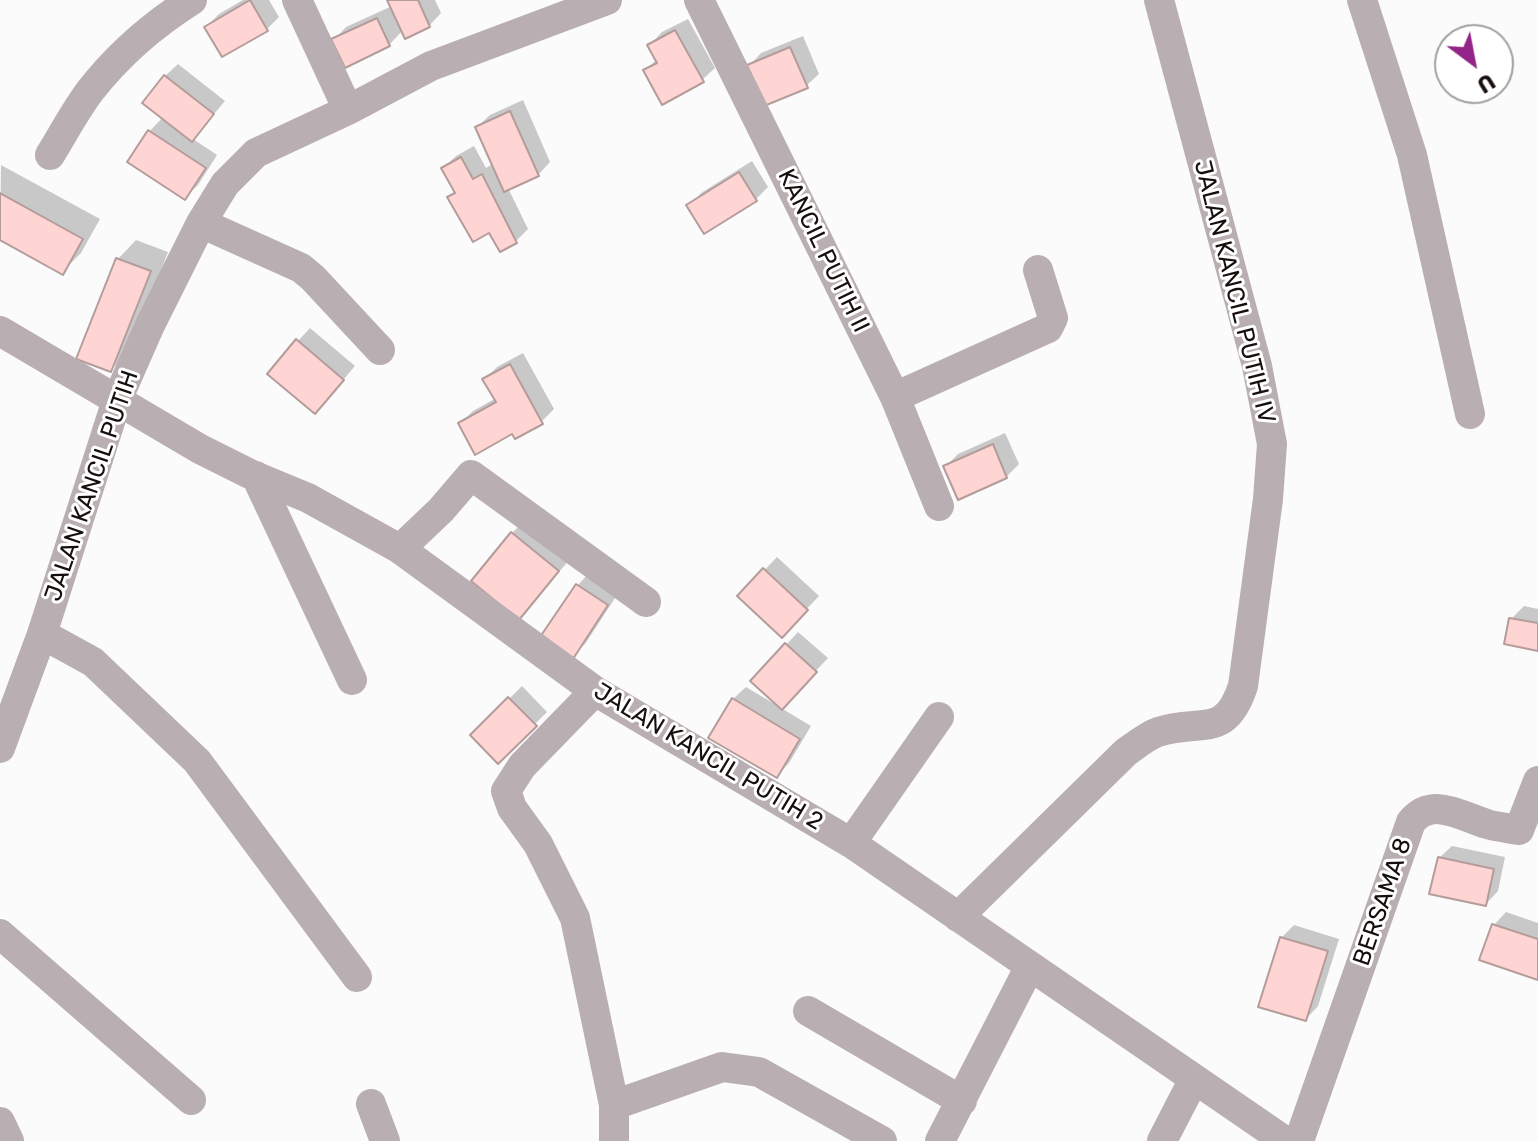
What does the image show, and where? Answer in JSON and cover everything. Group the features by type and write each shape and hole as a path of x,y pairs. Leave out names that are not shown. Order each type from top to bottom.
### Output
{"street":[{"path":"50,155 89,92 125,52 192,0"},
{"path":"297,0 348,110"},
{"name":"JALAN KANCIL PUTIH","path":"0,748 42,634 117,400 201,223 225,184 256,153 546,10 607,0"},
{"name":"KANCIL PUTIH II","path":"699,0 895,397 939,506"},
{"name":"JALAN KANCIL PUTIH IV","path":"958,917 1126,752 1155,733 1183,726 1206,725 1228,717 1243,686 1268,499 1272,444 1257,366 1159,0"},
{"path":"1362,0 1412,155 1470,414"},
{"path":"201,223 301,268 380,350"},
{"path":"895,397 1048,328 1053,318 1038,270"},
{"name":"JALAN KANCIL PUTIH 2","path":"0,331 200,449 308,498 400,549 595,691 851,843 1285,1141"},
{"path":"400,549 441,510 471,475 646,602"},
{"path":"256,476 352,680"},
{"path":"42,634 93,662 197,761 357,977"},
{"path":"595,691 522,766 506,791 512,808 538,844 575,918 614,1105 614,1141"},
{"path":"851,843 939,717"},
{"name":"BERSAMA 8","path":"1299,1141 1411,822 1429,809 1446,809 1489,825 1528,833 1538,781"},
{"path":"0,934 191,1100"},
{"path":"940,1141 1030,966"},
{"path":"808,1011 962,1101"},
{"path":"614,1105 722,1067 737,1067 759,1072 882,1141"},
{"path":"1162,1141 1194,1079"},
{"path":"371,1104 385,1141"},
{"path":"0,1122 9,1141"}],"building":[{"path":"250,0 268,31 222,57 204,27"},
{"path":"387,0 418,0 430,27 405,39"},
{"path":"377,18 390,46 345,68 331,39"},
{"path":"675,30 704,82 662,105 643,70 657,63 647,45"},
{"path":"790,47 808,88 764,106 747,65"},
{"path":"164,75 214,114 192,142 142,103"},
{"path":"510,111 539,176 504,192 475,127"},
{"path":"148,130 206,168 185,200 127,162"},
{"path":"461,157 473,179 482,174 517,243 500,252 489,233 473,242 447,197 455,193 441,168"},
{"path":"739,172 757,201 704,234 686,205"},
{"path":"0,193 83,239 63,275 0,240"},
{"path":"116,258 151,271 111,372 76,359"},
{"path":"296,339 344,380 315,414 267,374"},
{"path":"510,364 543,424 515,439 512,434 475,455 458,423 496,402 482,379"},
{"path":"993,444 1007,478 958,500 943,466"},
{"path":"511,532 559,571 519,620 471,581"},
{"path":"763,568 808,610 782,638 737,596"},
{"path":"576,584 608,605 573,659 540,637"},
{"path":"1509,618 1538,623 1538,651 1504,644"},
{"path":"785,643 817,672 782,710 750,681"},
{"path":"508,697 537,726 498,764 470,735"},
{"path":"732,698 800,739 777,778 708,738"},
{"path":"1438,857 1494,869 1486,906 1429,894"},
{"path":"1492,924 1538,939 1538,980 1479,960"},
{"path":"1280,937 1328,951 1306,1021 1258,1007"}]}
